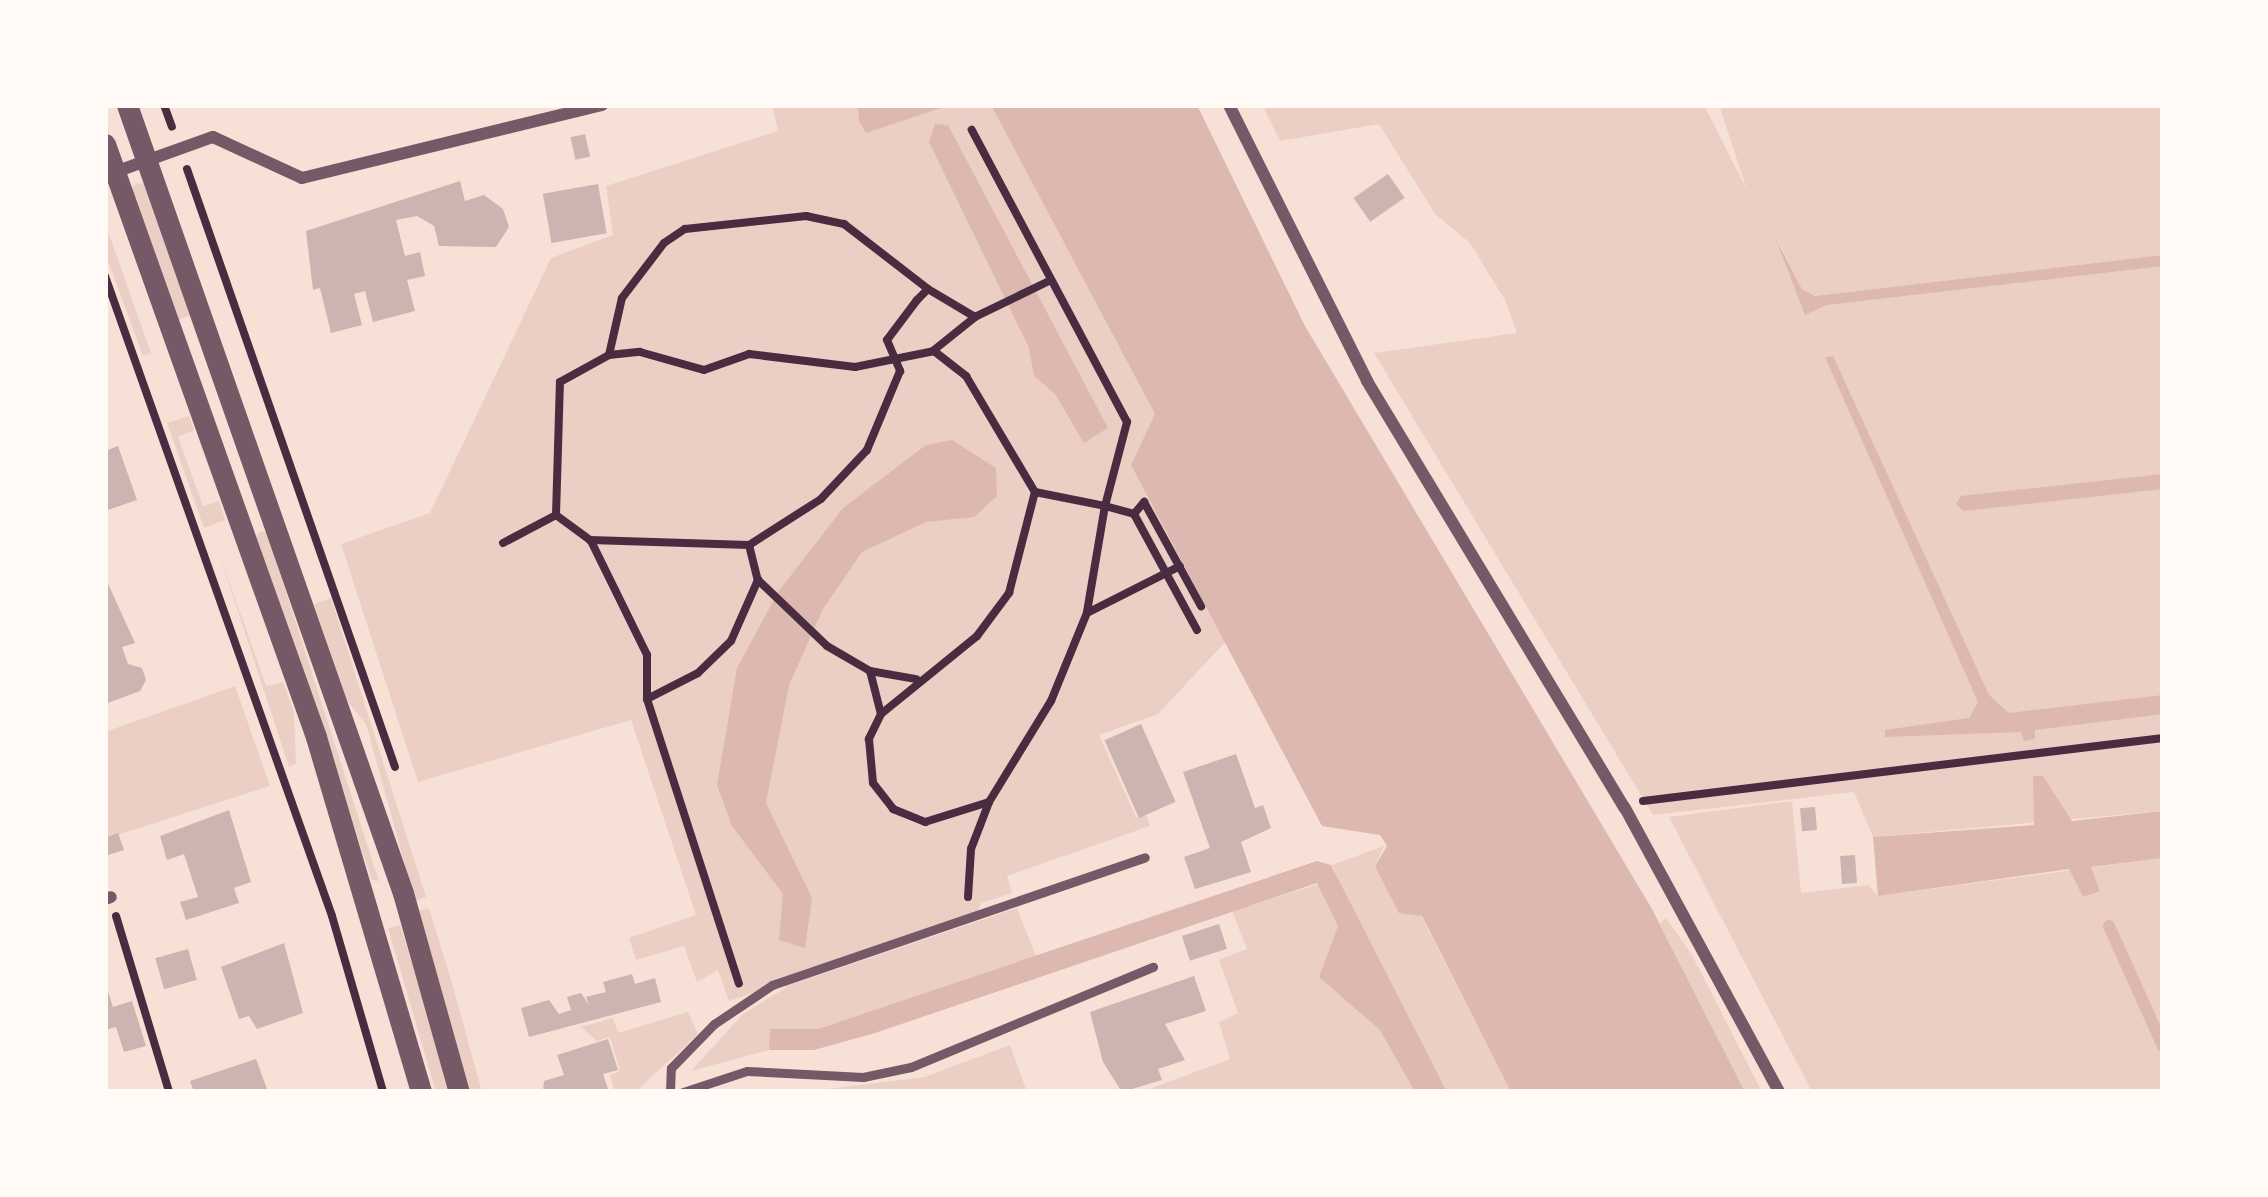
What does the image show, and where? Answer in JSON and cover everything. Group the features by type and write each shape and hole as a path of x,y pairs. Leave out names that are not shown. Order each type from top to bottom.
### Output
{"street":[{"path":"127,105 403,893 459,1092"},
{"path":"115,172 213,137 302,178 602,105"},
{"path":"1229,105 1367,381 1625,808 1779,1092"},
{"path":"105,144 316,737 421,1092"}],"lane":[{"path":"670,1092 671,1068 746,1003 809,970 1145,857"},
{"path":"683,1092 747,1071 863,1076 911,1067 1153,967"}],"path":[{"path":"967,917 971,849 989,802 1052,701 1087,613 1127,422 1047,282 972,130"},
{"path":"609,355 622,298 664,243 685,229 786,217 844,224 928,289 975,317"},
{"path":"105,276 336,928 383,1092"},
{"path":"556,515 560,382 609,355 640,352 704,370 748,354 855,368 898,362 934,351 975,317 1047,282"},
{"path":"590,540 749,544 855,470 898,362 887,340 928,289"},
{"path":"881,714 916,680 977,636 1009,592 1035,492 966,376 934,351"},
{"path":"1035,492 1106,506"},
{"path":"1134,514 1144,502 1202,606"},
{"path":"1106,506 1110,514 1134,514"},
{"path":"1134,514 1196,630"},
{"path":"556,515 590,540 647,655 647,699 746,1003"},
{"path":"503,543 556,515"},
{"path":"749,544 761,584 827,646 870,671 916,680"},
{"path":"1087,613 1180,566"},
{"path":"647,699 698,673 730,641 761,584"},
{"path":"870,671 881,714 867,764 893,809 925,822 989,802"},
{"path":"1625,808 1666,792 2163,738"},
{"path":"108,898 170,1092"}],"shaded area":[{"path":"772,105 999,105 1155,414 1150,425 1243,623 1158,714 1099,735 1136,817 1146,815 1150,826 1007,876 1012,893 981,903 976,918 729,1001 718,970 697,982 684,946 636,960 629,938 696,915 631,720 418,782 341,544 430,513 551,258 613,235 606,186 778,131"},
{"path":"867,105 950,105 866,133 859,121 858,108"},
{"path":"991,105 1197,105 1305,326 1652,909 1745,1092 1511,1092 1422,916 1399,913 1375,866 1387,846 1380,835 1322,826 1131,465 1155,414"},
{"path":"1262,105 1704,105 1747,190 1719,105 2163,105 2163,811 1873,837 1854,792 1653,815 1374,353 1517,333 1505,300 1470,243 1435,214 1379,124 1280,141","holes":["1776,237 1802,289 1815,296 2146,257 1800,302"]},
{"path":"935,124 948,125 1108,428 1084,443 1055,394 1034,376 1029,348 929,142"},
{"path":"144,184 190,315 179,320 131,189"},
{"path":"105,223 151,353 143,356 105,253"},
{"path":"1775,237 1802,289 1815,296 2163,255 2163,266 1826,305 1805,315"},
{"path":"1833,356 1989,695 2009,713 2163,695 2163,714 2035,730 2035,739 2024,741 2021,732 1885,737 1885,730 1969,718 1978,702 1825,357"},
{"path":"189,416 194,430 178,437 203,506 219,501 225,520 204,528 167,423"},
{"path":"952,440 996,468 997,496 974,517 926,522 862,552 823,609 789,685 766,803 812,898 805,948 779,940 783,894 732,826 717,785 737,668 778,592 843,508 926,445"},
{"path":"2163,474 2163,489 1963,511 1956,504 1961,496"},
{"path":"260,531 267,533 379,881 372,880 255,538"},
{"path":"217,547 266,686 283,682 294,712 296,764 289,767"},
{"path":"331,598 426,897 415,901 366,724 346,700 314,604"},
{"path":"235,686 270,786 105,839 105,732"},
{"path":"2033,776 2043,776 2072,821 2163,811 2163,858 2091,867 2100,891 2083,897 2069,869 1878,896 1873,837 2034,825"},
{"path":"1792,801 1801,893 1868,885 1878,896 2163,858 2163,1092 1812,1092 1669,817"},
{"path":"1384,846 1375,866 1421,916 1511,1092 1447,1092 1353,912 1332,865"},
{"path":"1317,861 1331,865 1447,1092 1415,1092 1380,1030 1319,977 1338,926 1317,883 875,1033 814,1050 769,1050 770,1029 818,1029"},
{"path":"1322,883 1338,926 1320,977 1381,1030 1415,1092 1141,1092 1230,1059 1219,1022 1238,1013 1219,960 1247,949 1232,911"},
{"path":"429,908 482,1092 471,1092 417,911"},
{"path":"1017,908 1036,956 818,1029 771,1029 769,1050 691,1071 743,1014 790,985"},
{"path":"1666,918 1692,955 1762,1092 1745,1092 1660,924"},
{"path":"400,925 449,1092 436,1092 388,928"},
{"path":"688,1012 698,1034 635,1092 615,1092 610,1075 620,1071 610,1037 597,1041 581,1027 613,1018 618,1033"},
{"path":"1010,1045 1027,1092 803,1092 925,1077"}],"building":[{"path":"585,134 590,156 576,160 570,137"},
{"path":"1388,174 1405,198 1370,222 1354,198"},
{"path":"460,181 465,201 484,195 503,209 509,227 496,247 439,246 434,226 417,216 396,220 405,256 420,252 425,276 407,280 415,311 373,322 365,291 354,294 362,325 331,333 320,288 313,290 306,231"},
{"path":"598,184 607,233 552,243 543,194"},
{"path":"118,446 137,500 105,511 105,451"},
{"path":"105,577 135,643 122,647 128,664 142,668 146,680 140,691 105,704"},
{"path":"1141,724 1176,802 1139,818 1104,740"},
{"path":"1236,754 1255,808 1263,805 1271,828 1241,842 1251,872 1195,889 1184,857 1210,848 1183,772"},
{"path":"1815,807 1817,830 1802,831 1800,808"},
{"path":"229,810 251,882 234,888 239,903 186,920 180,902 198,897 184,854 167,860 160,836"},
{"path":"118,833 124,850 105,856 105,838"},
{"path":"1855,855 1857,883 1842,884 1840,856"},
{"path":"1219,924 1227,949 1190,961 1182,936"},
{"path":"284,943 303,1013 257,1029 249,1016 239,1019 221,967"},
{"path":"188,949 197,980 164,989 155,958"},
{"path":"632,974 635,984 655,978 661,1002 529,1037 521,1008 549,1000 559,1014 571,1010 567,997 581,993 589,1005 586,997 606,992 603,982"},
{"path":"1194,976 1206,1011 1165,1024 1185,1060 1158,1069 1162,1080 1122,1092 1103,1062 1090,1012"},
{"path":"105,982 113,1007 132,1001 146,1046 124,1052 116,1027 105,1030"},
{"path":"608,1039 618,1070 603,1074 609,1092 543,1092 544,1081 564,1075 557,1055"},
{"path":"256,1059 268,1092 194,1092 190,1081"}],"waterway":[{"path":"2109,926 2163,1046"}]}
